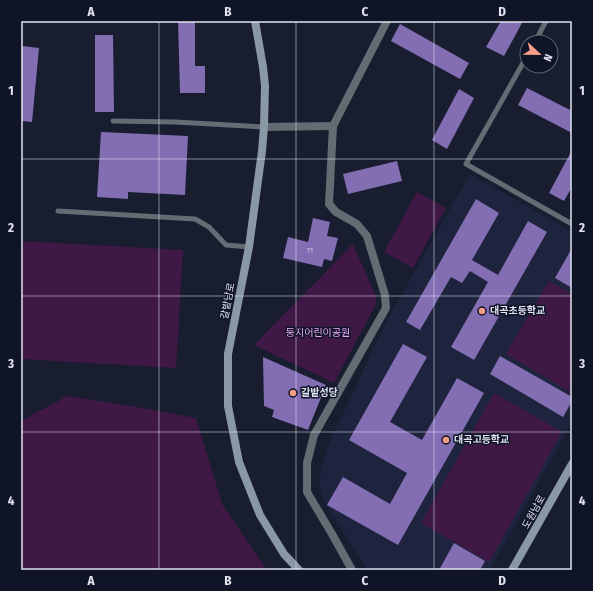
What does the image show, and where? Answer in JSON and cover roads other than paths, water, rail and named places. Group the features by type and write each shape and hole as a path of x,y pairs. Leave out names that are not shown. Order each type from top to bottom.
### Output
{"main road":[{"name":"갈밭남로","path":"255,21 265,86 264,126 249,248 228,354 228,406 239,462 260,515 284,554 299,570"},
{"name":"도원남로","path":"512,570 572,464"}],"street":[{"path":"352,570 307,492 307,463 314,435 386,308 384,295 367,236 357,224 336,212 329,204 333,126 386,21"},
{"path":"264,126 333,126"}],"lane":[{"path":"539,34 546,21"},
{"path":"519,70 466,164 572,224"},
{"path":"112,121 264,126"},
{"path":"58,211 195,219 208,227 226,246 249,248"}],"place":[{"name":"대곡초등학교","path":"482,311"},
{"name":"갈밭성당","path":"293,393"},
{"name":"대곡고등학교","path":"446,440"}],"park label":[{"name":"둥지어린이공원","path":"318,333"}]}
